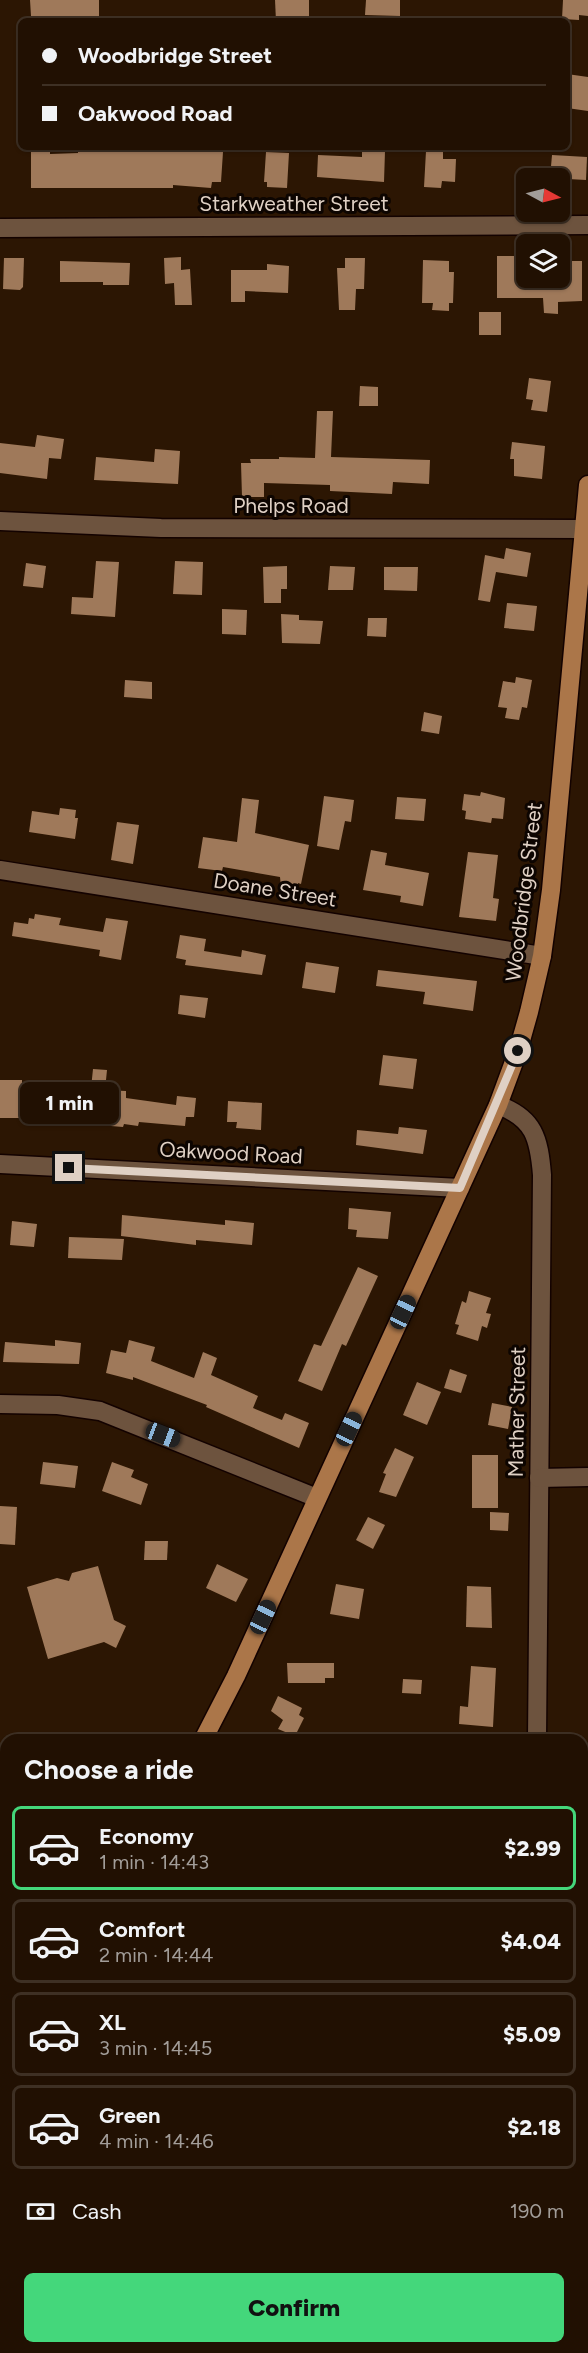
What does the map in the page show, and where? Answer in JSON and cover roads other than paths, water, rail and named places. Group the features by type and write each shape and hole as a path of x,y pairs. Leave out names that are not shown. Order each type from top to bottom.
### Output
{"main road":[{"name":"Woodbridge Street","path":"206,1734 498,1105 518,1051 542,956 551,890 588,485"}],"street":[{"name":"Starkweather Street","path":"0,228 588,225"},
{"name":"Phelps Road","path":"0,521 160,528 583,529"},
{"name":"Doane Street","path":"0,870 542,956"},
{"name":"Mather Street","path":"498,1105 514,1111 531,1125 540,1148 537,1734"},
{"name":"Oakwood Road","path":"0,1164 460,1188"},
{"path":"0,1404 58,1405 100,1411 317,1498"},
{"path":"539,1478 588,1477"}]}
